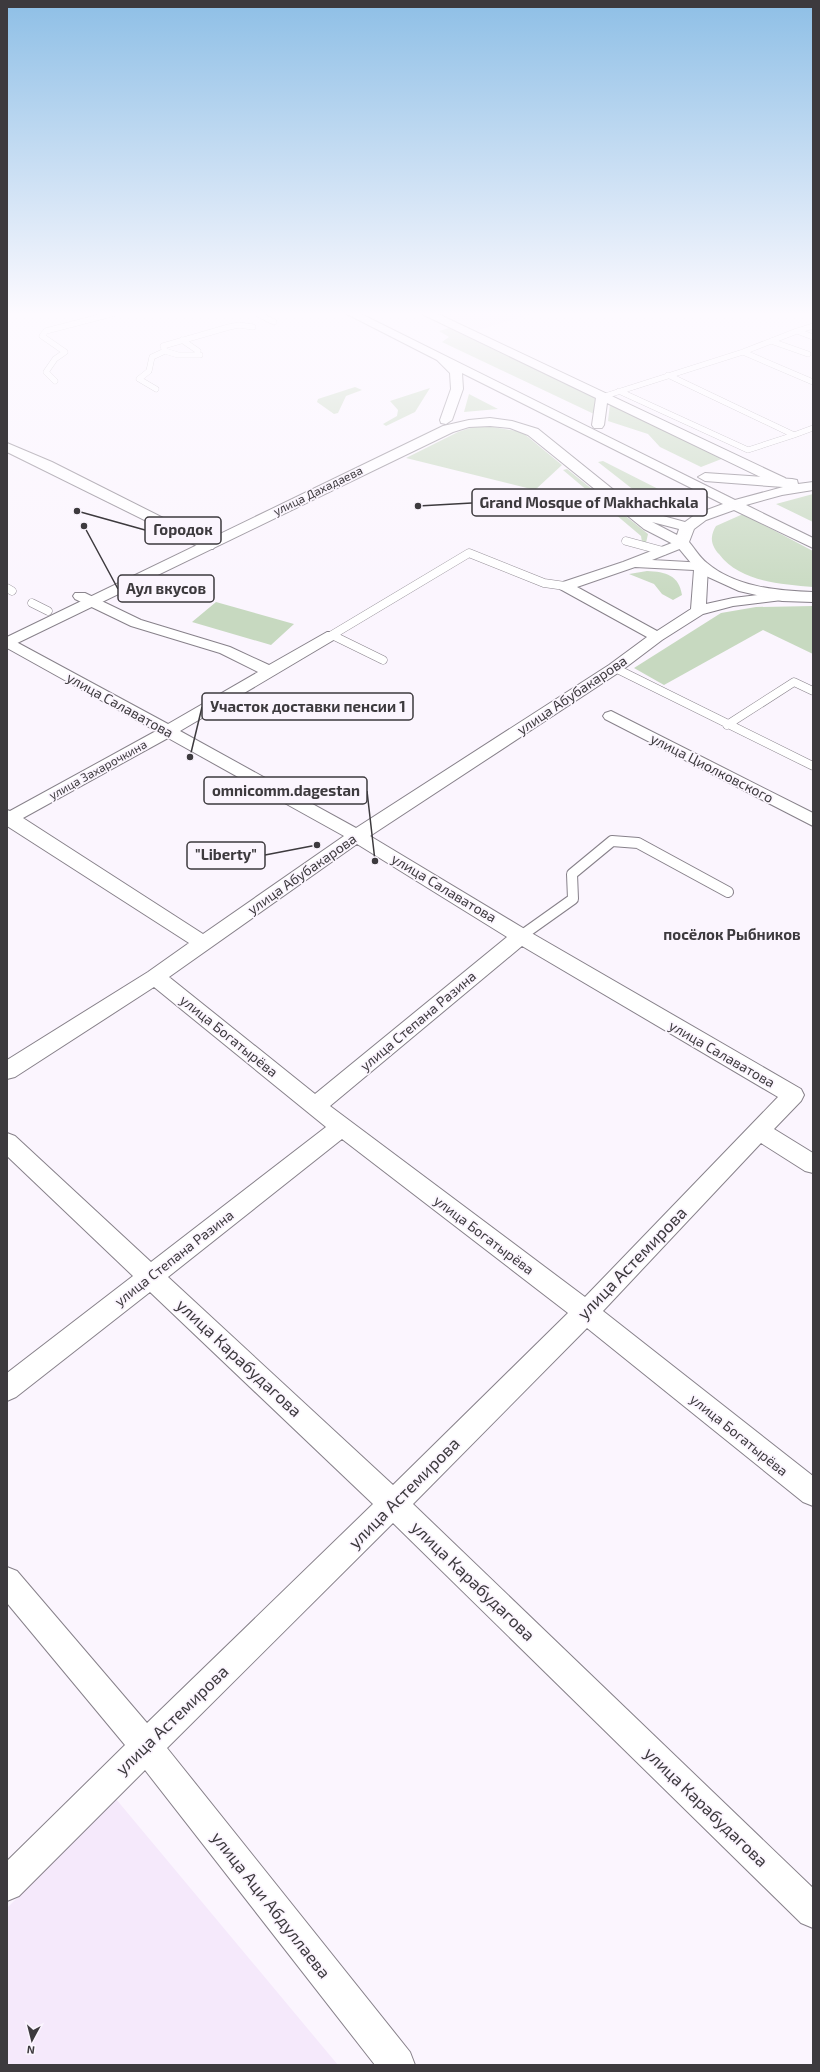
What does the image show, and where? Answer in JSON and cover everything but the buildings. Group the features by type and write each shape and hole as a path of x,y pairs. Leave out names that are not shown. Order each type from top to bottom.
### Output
{"main road":[{"path":"446,420 450,410"},
{"path":"549,410 700,481 750,499 813,530"},
{"path":"567,410 700,481 736,505 813,544"},
{"path":"7,640 85,599 203,543 446,420 488,417 504,418 527,425 539,431 583,463 649,516 687,527"},
{"name":"улица Дахадаева","path":"203,543 223,537 448,429 478,421 500,422 520,426 533,432 649,526 682,543"},
{"path":"7,447 47,465 203,543"},
{"path":"700,481 780,481 813,486"},
{"path":"700,481 701,517"},
{"path":"682,543 687,527 701,517 750,499 781,491 813,486"},
{"name":"улица Абубакарова","path":"682,543 700,566 740,586 782,596 813,597"},
{"path":"7,640 48,611 85,599"}],"street":[{"path":"598,425 599,410"},
{"path":"631,410 780,481"},
{"path":"565,586 628,565 682,543"},
{"path":"628,565 700,566 698,611"},
{"path":"565,586 657,637"},
{"name":"улица Абубакарова","path":"7,1071 155,977 357,836 615,668 657,637 698,611 733,602 782,596"},
{"path":"85,599 136,623 225,650 270,672"},
{"name":"улица Захарочкина","path":"8,818 167,732 332,634"},
{"name":"улица Салаватова","path":"7,640 167,732 357,836 521,936 793,1095"},
{"name":"улица Циолковского","path":"610,716 813,820"},
{"path":"8,818 203,944"},
{"name":"улица Степана Разина","path":"315,1106 521,936"},
{"name":"улица Богатырёва","path":"155,977 315,1106 586,1312 813,1493"},
{"name":"улица Астемирова","path":"7,1884 586,1312 793,1095"},
{"name":"улица Степана Разина","path":"7,1388 342,1127"},
{"path":"759,1131 813,1164"},
{"name":"улица Карабудагова","path":"7,1142 152,1276 393,1504 813,1911"},
{"name":"улица Аци Абдуллаева","path":"7,1581 146,1745 397,2065"}],"lane":[{"path":"660,410 748,450 813,428"},
{"path":"741,410 794,435"},
{"path":"626,541 663,551"},
{"path":"332,634 468,553 544,583 565,586"},
{"path":"32,603 48,611"},
{"path":"332,634 383,660"},
{"path":"615,668 727,725 813,766"},
{"path":"727,725 794,682 813,691"},
{"path":"521,936 573,899 572,874 612,841 638,843 728,892"}],"shaded area":[{"path":"116,1799 338,2065 7,2065 7,1908"}],"green space":[{"path":"328,410 340,410 338,413 334,414"},
{"path":"398,410 416,410 415,412 386,426 383,424 397,416"},
{"path":"465,410 490,410 464,412"},
{"path":"585,410 595,410 594,414"},
{"path":"609,410 622,410 724,458 701,467 660,447 648,434 608,421"},
{"path":"473,427 493,427 522,432 562,465 535,490 406,458 458,432"},
{"path":"603,461 678,499 663,517 651,513 629,496 635,491 598,462"},
{"path":"567,469 648,534 646,543 642,542 641,536 563,470"},
{"path":"813,494 813,522 776,504"},
{"path":"743,514 813,551 813,587 788,585 762,580 738,571 728,563 718,552 712,542 713,533 716,526"},
{"path":"647,571 660,572 675,579 682,595 673,600 662,594 654,584 629,574"},
{"path":"216,602 294,624 271,645 192,622"},
{"path":"813,606 813,654 763,630 664,685 634,668 721,613 756,607"}],"place":[{"name":"Grand Mosque of Makhachkala","path":"418,506"},
{"name":"Городок","path":"77,511"},
{"name":"Аул вкусов","path":"84,526"},
{"name":"Участок доставки пенсии 1","path":"190,757"},
{"name":"\"Liberty\"","path":"317,845"},
{"name":"omnicomm.dagestan","path":"375,861"}],"district":[{"name":"посёлок Рыбников","path":"732,935"}]}
